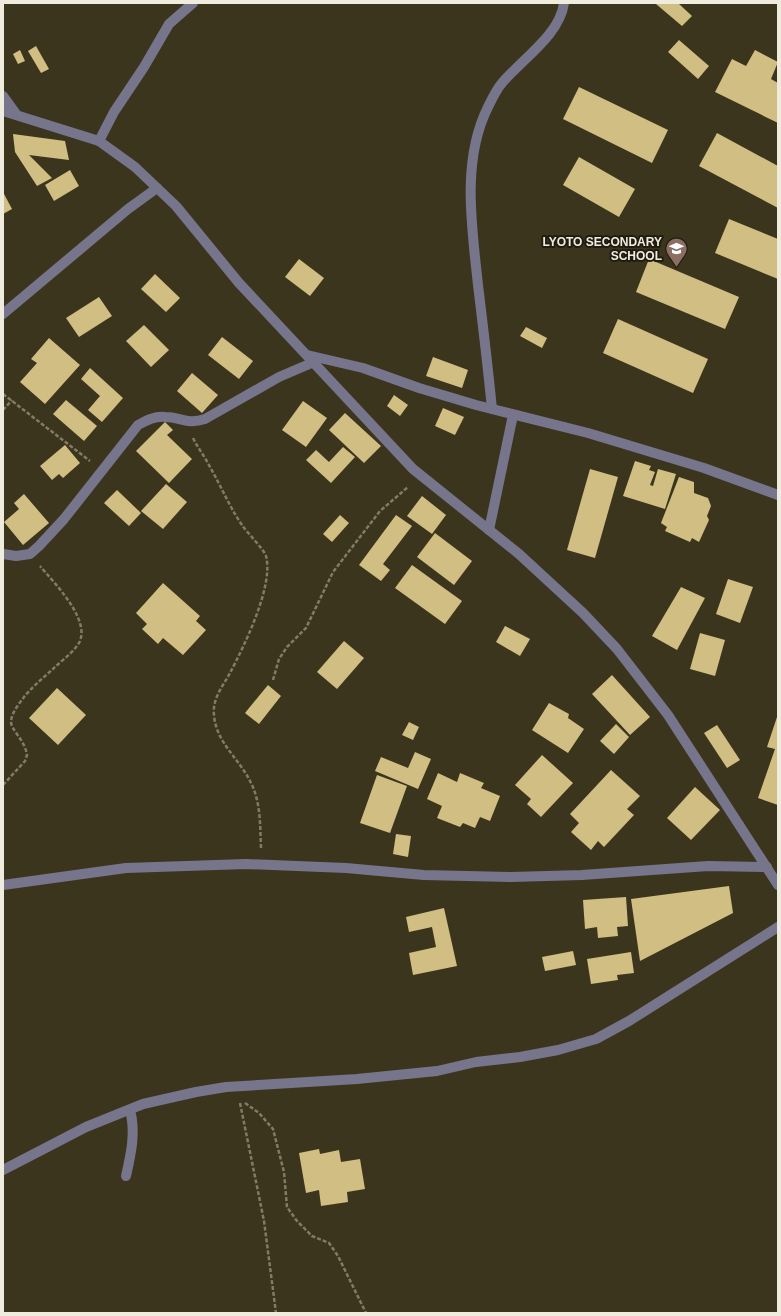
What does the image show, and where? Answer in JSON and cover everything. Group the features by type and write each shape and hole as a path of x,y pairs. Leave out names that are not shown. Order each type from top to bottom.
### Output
{"street":[{"path":"99,141 114,112 144,67 169,24 193,3"},
{"path":"492,409 472,209 472,165 477,131 501,84 542,42 555,25 564,3"},
{"path":"3,96 16,114"},
{"path":"3,111 99,141 135,168 176,206 238,283 421,476 489,530 550,582 617,649 668,715 778,885"},
{"path":"3,314 128,209 157,188"},
{"path":"306,355 363,368 419,388 513,415 588,433 644,449 778,495"},
{"path":"3,554 16,556 30,554 39,546 64,519 138,424 152,418 166,416 185,422 196,422 205,419 279,378 314,362"},
{"path":"489,530 513,415"},
{"path":"3,885 126,868 262,865 511,877 582,875 708,866 767,867"},
{"path":"3,1170 86,1127 143,1104 226,1087 357,1079 437,1071 476,1062 520,1058 558,1050 596,1039 629,1022 778,927"},
{"path":"126,1176 133,1135 133,1121 130,1110"}],"path":[{"path":"3,394 12,400 20,409 102,471"},
{"path":"3,410 12,400"},
{"path":"185,422 227,501 243,526 266,554 268,566 262,602 247,641 216,698 214,714 218,732 233,757 251,781 258,800 262,865"},
{"path":"273,680 279,659 287,647 306,628 332,572 380,511 421,476"},
{"path":"3,785 25,761 27,755 22,740 10,722 12,714 28,693 77,646 82,635 81,626 74,610 64,594 30,554"},
{"path":"276,1313 264,1221 239,1099 259,1113 273,1129 284,1172 287,1207 297,1221 312,1236 329,1243 338,1256 366,1313"}],"building":[{"path":"678,3 692,16 682,26 656,4"},
{"path":"679,40 709,66 698,79 668,52"},
{"path":"36,46 49,69 41,73 28,51"},
{"path":"20,50 25,61 18,64 13,54"},
{"path":"755,50 778,62 771,79 778,83 778,123 715,92 732,59 746,66"},
{"path":"579,87 668,130 652,163 563,119"},
{"path":"717,133 778,166 778,208 699,166"},
{"path":"13,134 65,141 69,160 29,155 52,178 37,186 15,152"},
{"path":"579,157 635,189 619,217 563,185"},
{"path":"70,170 79,186 54,201 45,185"},
{"path":"3,192 12,209 3,214"},
{"path":"729,219 778,239 778,279 715,253"},
{"path":"299,259 324,278 310,296 285,277"},
{"path":"649,259 739,297 725,329 636,292"},
{"path":"155,274 180,298 166,312 141,289"},
{"path":"99,297 112,316 79,337 66,318"},
{"path":"618,319 708,359 693,393 603,353"},
{"path":"144,325 169,350 151,367 126,341"},
{"path":"526,327 547,338 542,348 520,336"},
{"path":"222,337 253,361 239,379 208,355"},
{"path":"49,338 80,365 45,404 20,382 37,363 31,359"},
{"path":"433,357 468,370 462,388 426,376"},
{"path":"90,368 123,398 102,422 88,410 100,396 81,379"},
{"path":"192,373 218,395 202,413 177,391"},
{"path":"394,395 408,405 400,416 387,406"},
{"path":"66,400 97,426 84,441 53,414"},
{"path":"303,401 327,418 306,447 282,430"},
{"path":"443,408 464,417 455,435 435,426"},
{"path":"345,413 381,446 364,463 329,430"},
{"path":"165,422 173,430 167,435 192,459 169,483 136,451"},
{"path":"65,445 80,463 63,478 59,474 52,480 40,466"},
{"path":"343,447 355,457 331,483 306,460 316,450 329,462"},
{"path":"635,461 651,466 649,470 655,472 650,485 653,486 658,469 676,474 665,509 623,496"},
{"path":"590,469 618,477 595,558 567,550"},
{"path":"679,477 694,482 694,493 708,498 711,506 707,516 709,520 699,542 692,538 690,542 665,531 667,527 661,523"},
{"path":"166,484 187,502 163,529 141,511"},
{"path":"117,490 141,513 129,526 104,503"},
{"path":"24,494 49,523 23,545 4,522 19,509 14,503"},
{"path":"422,496 446,515 432,534 407,516"},
{"path":"340,515 349,523 332,542 323,534"},
{"path":"396,515 412,526 383,564 390,570 381,581 359,565"},
{"path":"435,533 472,561 454,585 417,557"},
{"path":"412,565 462,601 445,624 395,588"},
{"path":"728,579 753,587 740,623 716,614"},
{"path":"163,583 200,616 196,621 206,630 183,655 163,638 158,644 142,629 147,624 136,613"},
{"path":"681,587 705,598 677,650 652,636"},
{"path":"505,626 530,639 520,656 496,642"},
{"path":"700,633 725,640 715,676 690,669"},
{"path":"344,641 364,658 337,689 317,672"},
{"path":"612,675 650,717 630,735 592,694"},
{"path":"268,685 281,696 259,724 245,713"},
{"path":"57,688 86,715 58,745 29,718"},
{"path":"549,703 569,714 568,718 584,729 568,753 532,730"},
{"path":"778,714 778,805 758,798 775,749 767,747"},
{"path":"409,722 419,727 413,740 402,735"},
{"path":"616,724 629,737 614,754 600,741"},
{"path":"717,725 740,760 727,768 704,733"},
{"path":"415,752 431,759 418,789 375,771 381,757 408,768"},
{"path":"542,755 573,783 541,817 527,804 531,799 515,785"},
{"path":"611,770 640,796 627,809 634,815 604,847 598,841 591,850 571,832 579,823 570,814"},
{"path":"438,773 457,782 460,773 484,783 481,788 500,796 490,821 480,817 475,828 463,823 460,827 437,818 442,806 427,799"},
{"path":"377,775 407,786 390,833 360,823"},
{"path":"695,787 720,810 691,840 667,818"},
{"path":"396,834 411,836 408,857 393,854"},
{"path":"729,886 733,913 640,961 631,899"},
{"path":"626,897 628,926 617,927 618,936 598,938 597,927 585,929 583,900"},
{"path":"444,908 457,966 413,975 409,953 436,947 432,927 409,932 406,917"},
{"path":"573,951 576,965 545,971 542,957"},
{"path":"631,952 634,973 617,975 618,980 591,984 587,959"},
{"path":"319,1149 320,1154 339,1150 341,1162 360,1159 365,1189 347,1192 348,1202 321,1206 319,1190 306,1193 299,1153"}],"place":[{"name":"LYOTO SECONDARY SCHOOL","path":"677,268"}]}
